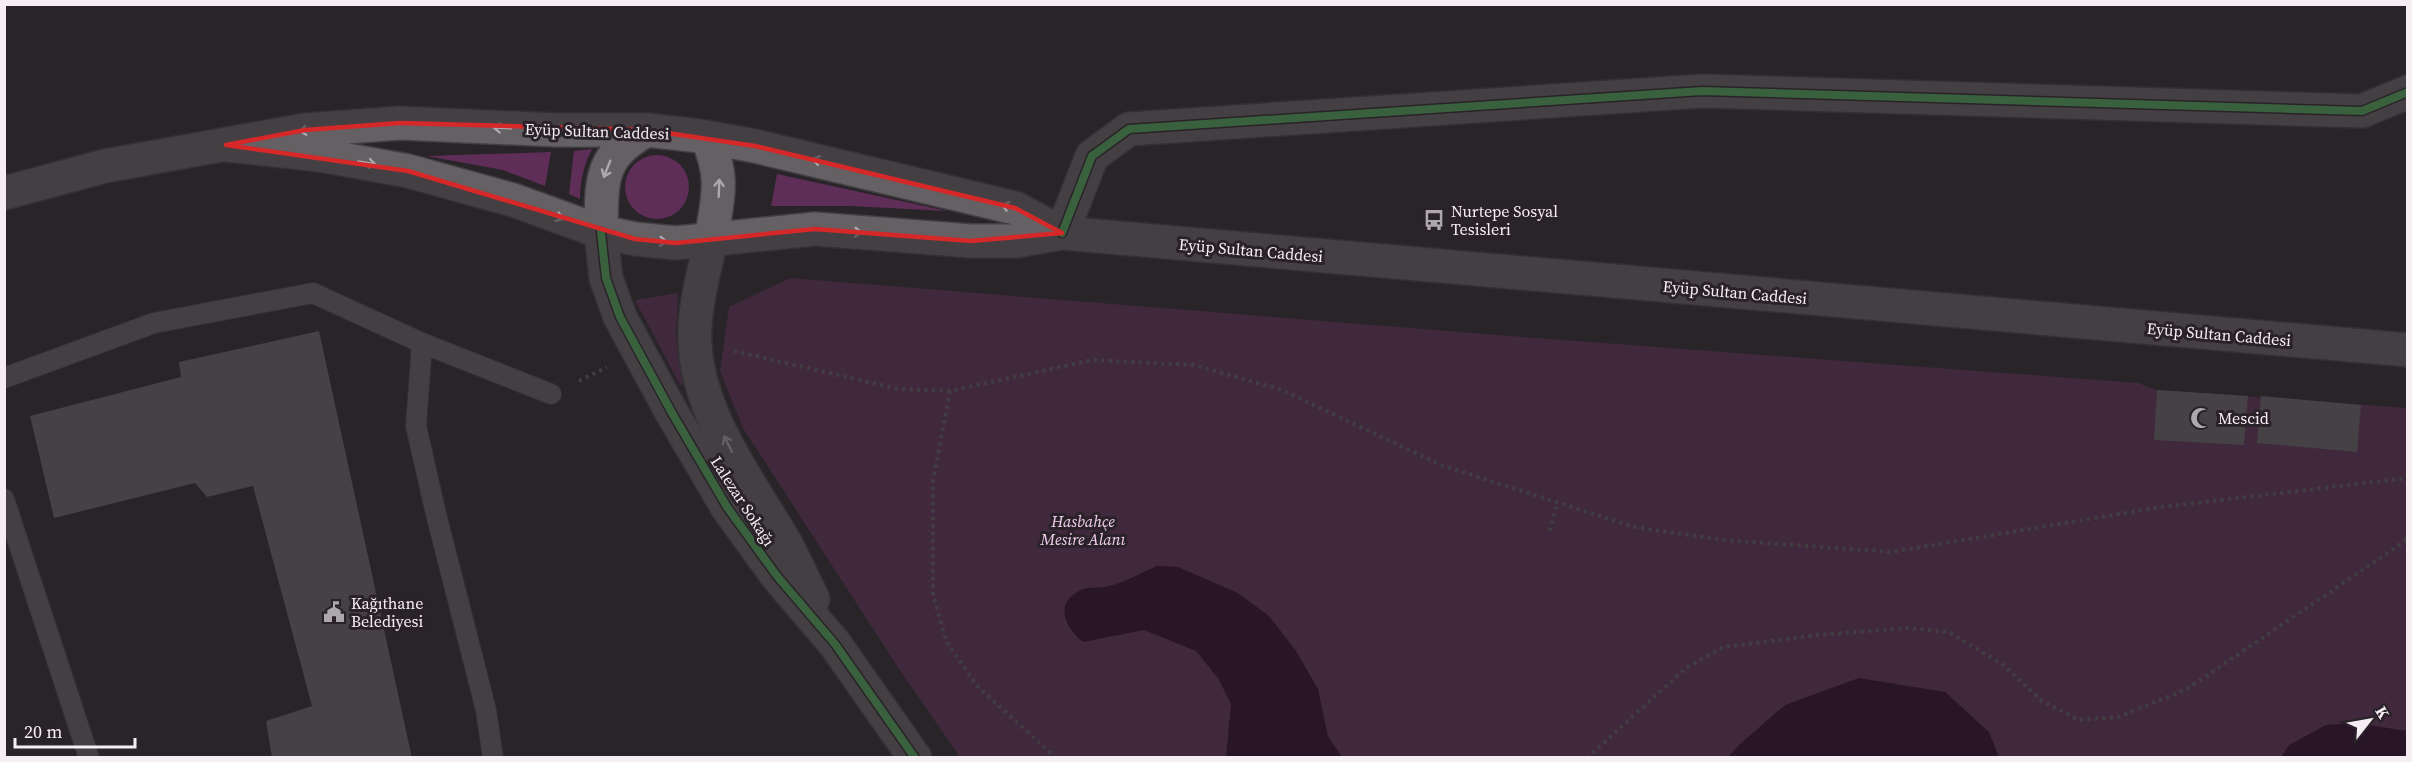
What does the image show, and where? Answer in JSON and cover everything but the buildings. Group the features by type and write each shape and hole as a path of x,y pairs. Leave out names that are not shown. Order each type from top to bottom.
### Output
{"main road":[{"path":"1062,233 1092,156 1129,129 1702,91 2361,111 2408,92"},
{"name":"Eyüp Sultan Caddesi","path":"4,193 105,166 305,130 400,123 557,130 647,130 707,137 755,146 1015,208 1062,233"},
{"path":"601,232 603,177 613,155 630,139 647,130"},
{"path":"707,137 718,162 720,190 711,240"},
{"name":"Eyüp Sultan Caddesi","path":"226,145 320,156 408,171 513,200 601,232 635,239 676,243 815,229 971,241 1017,241 1062,233 2408,350"},
{"name":"Lalezar Sokağı","path":"601,232 606,278 620,317 727,507 777,576 835,644 915,758"},
{"name":"Lalezar Sokağı","path":"711,240 696,309 695,344 707,401 740,467 788,547 835,644"}],"lane":[{"path":"4,378 154,323 313,293 422,343 551,394"},
{"path":"422,343 416,426 486,710 493,758"},
{"path":"4,499 89,758"}],"path":[{"path":"695,344 748,353 899,389 950,392 1092,360 1194,365 1282,390 1441,465 1634,527 1723,540 1892,552 2161,507 2408,478"},
{"path":"551,394 639,352"},
{"path":"950,392 933,480 933,596 946,642 976,685 1056,758"},
{"path":"1550,531 1557,502"},
{"path":"1587,758 1686,668 1723,647 1818,635 1906,628 1949,632 2002,664 2042,701 2079,720 2119,717 2187,689 2408,538"}],"highlighted area":[{"path":"400,123 647,130 755,146 1015,208 1062,233 971,241 815,229 676,243 635,239 408,171 226,145 305,130"}],"green space":[{"path":"592,149 583,173 580,199 569,194 574,151"},
{"path":"551,152 545,186 503,170 426,156"},
{"path":"657,155 669,157 680,164 687,175 689,187 687,199 680,210 669,217 657,219 645,217 634,210 627,199 625,187 627,175 634,164 645,157"},
{"path":"777,174 947,211 850,206 771,206"},
{"name":"Hasbahçe Mesire Alanı","path":"790,278 1510,336 2138,383 2157,390 2407,408 2407,757 960,757 901,672 743,428 720,371 729,307"},
{"path":"678,293 676,337 683,385 680,385 635,300"}],"shaded area":[{"path":"1157,566 1178,567 1238,593 1269,616 1296,651 1318,689 1328,736 1342,757 1226,757 1231,704 1218,678 1196,651 1144,630 1083,642 1071,629 1065,615 1065,608 1072,595 1084,589 1106,587 1127,580"},
{"path":"1859,678 1945,692 1989,732 1999,757 1728,757 1785,705"},
{"path":"2356,723 2407,731 2407,757 2281,757 2289,745 2326,725"}],"cycle path":[{"path":"1062,233 1092,156 1129,129 1702,91 2362,111 2408,92"},
{"path":"601,232 606,278 620,317 727,507 777,576 835,644 915,758"}],"place":[{"name":"Nurtepe Sosyal Tesisleri","path":"1434,220"},
{"name":"Mescid","path":"2201,418"},
{"name":"Kağıthane Belediyesi","path":"334,612"}]}
